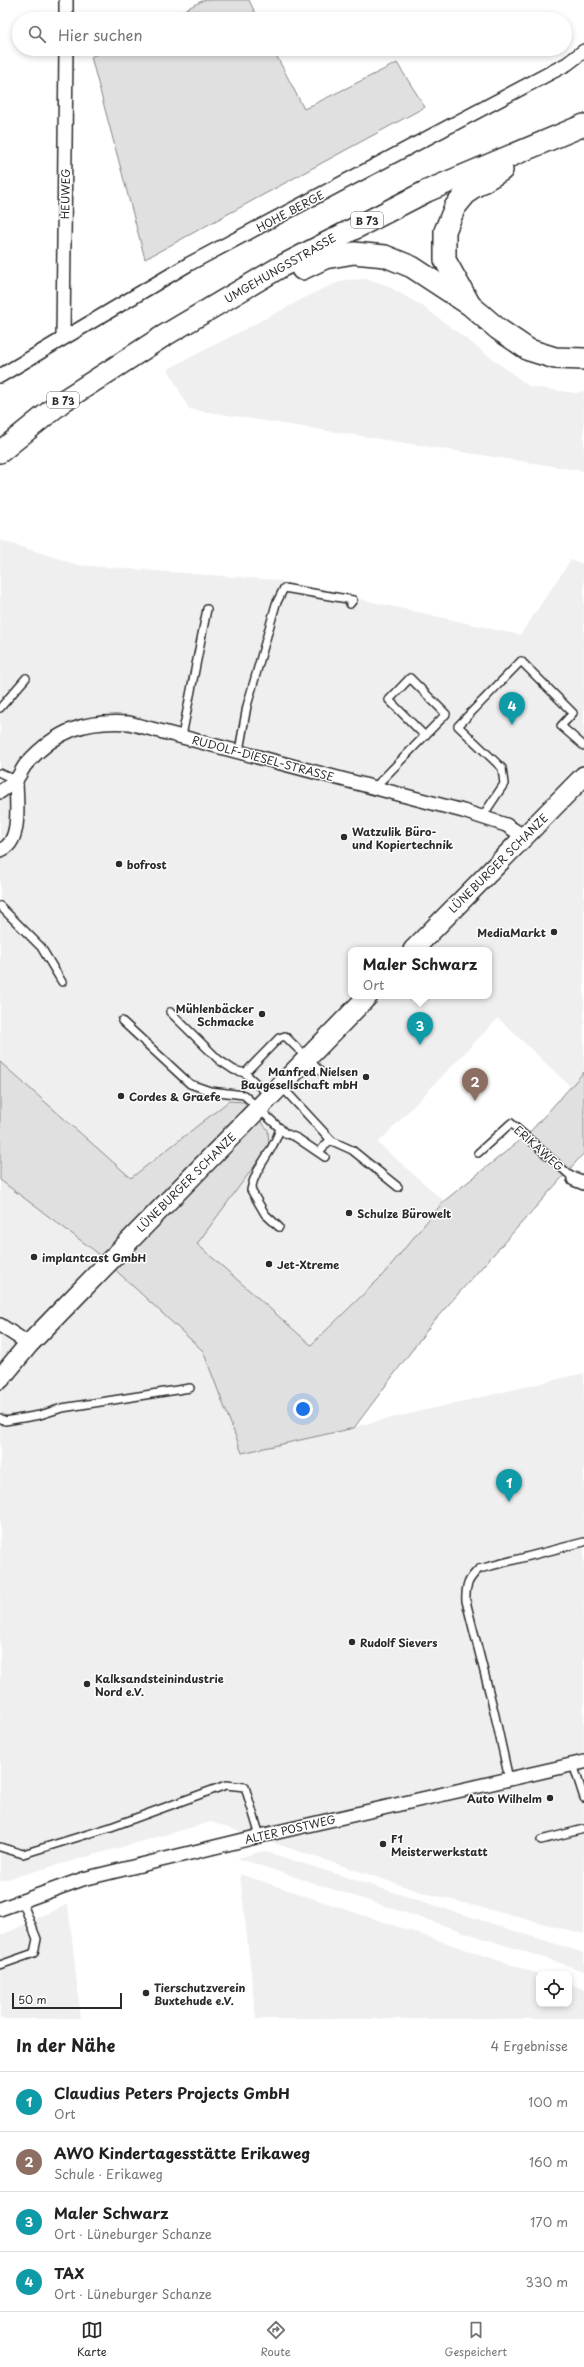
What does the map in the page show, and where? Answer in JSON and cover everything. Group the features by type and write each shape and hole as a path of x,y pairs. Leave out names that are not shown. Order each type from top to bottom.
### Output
{"main road":[{"name":"UMGEHUNGSSTRASSE","path":"0,452 63,401 162,337 282,266 371,218 504,157 584,125"},
{"path":"470,306 445,260 445,230 455,208 469,190 490,177 584,128"},
{"path":"162,337 326,258 354,253 385,256 403,263 470,306 498,329 530,350 555,358 584,359"}],"street":[{"path":"66,0 66,12"},
{"name":"HOHE BERGE","path":"0,376 10,372 63,338 189,264 448,128 567,64 584,52"},
{"name":"HEUWEG","path":"63,338 66,56"},
{"name":"RUDOLF-DIESEL-STRASSE","path":"0,792 16,780 25,764 46,744 81,726 105,722 129,723 239,751 482,817 506,825 525,836"},
{"name":"LÜNEBURGER SCHANZE","path":"416,947 584,776"},
{"path":"0,850 13,841 16,831 16,780"},
{"name":"LÜNEBURGER SCHANZE","path":"0,1379 29,1344 270,1097 314,1065 366,999"},
{"path":"0,1325 29,1344"},
{"name":"ALTER POSTWEG","path":"0,1909 83,1879 260,1836 579,1763"}],"lane":[{"path":"239,751 247,706 276,604 284,588 353,600 350,604"},
{"path":"182,736 207,609"},
{"path":"482,817 504,784 502,768 458,726 521,661 573,713 560,726 584,746"},
{"path":"0,708 26,678"},
{"path":"374,788 425,736 446,714 410,678 389,700 425,736"},
{"path":"0,773 16,780"},
{"path":"0,906 41,947 62,982"},
{"path":"170,1012 219,1060 234,1070 245,1073 270,1097 332,1141 352,1150 398,1187"},
{"path":"122,1021 190,1084 210,1091 270,1097"},
{"path":"245,1073 279,1038 284,1036 314,1065"},
{"path":"270,1097 280,1128 285,1134 297,1138 325,1157"},
{"name":"ERIKAWEG","path":"478,1153 511,1124 579,1181"},
{"path":"279,1227 265,1214 251,1190 254,1177 276,1143 280,1128"},
{"path":"318,1152 328,1142 332,1141"},
{"path":"0,1418 5,1421 40,1415 62,1408 190,1388"},
{"path":"508,1779 494,1711 466,1601 465,1590 470,1577 479,1569 584,1542"},
{"path":"579,1763 584,1798"},
{"path":"0,1847 23,1854 111,1827 226,1786 245,1787 260,1836"},
{"path":"542,1840 584,1829"},
{"path":"0,1965 34,1952 37,1939 22,1901"}],"shaded area":[{"path":"204,0 249,0 255,12 180,12"},
{"path":"277,56 304,109 397,63 425,107 145,259 91,57"},
{"path":"367,279 386,285 424,307 530,387 575,393 584,391 584,471 189,409 168,369 320,290 344,280"},
{"path":"0,540 78,565 275,580 520,635 571,560 584,564 584,1072 571,1087 498,1018 378,1143 444,1201 380,1278 311,1345 197,1244 269,1146 229,1101 131,1178 0,1062"},
{"path":"0,1062 131,1178 229,1101 244,1102 268,1130 269,1146 197,1244 311,1345 380,1278 444,1201 528,1134 584,1072 584,1153 433,1322 354,1428 242,1453 203,1351 95,1251 0,1180"},
{"path":"0,1180 95,1251 203,1351 242,1453 584,1373 584,1934 421,1892 211,1822 0,1881"},
{"path":"264,1851 584,1953 584,1971 237,1858"},
{"path":"240,1874 536,1973 536,2007 572,2007 572,1985 584,1989 584,2019 256,2019"},
{"path":"68,1904 81,2019 0,2019 0,1936"}],"place":[{"name":"TAX","path":"512,725"},
{"name":"Watzulik Büro- und Kopiertechnik","path":"344,837"},
{"name":"bofrost","path":"119,864"},
{"name":"MediaMarkt","path":"554,932"},
{"name":"Mühlenbäcker Schmacke","path":"262,1014"},
{"name":"Maler Schwarz","path":"420,1045"},
{"name":"Manfred Nielsen Baugesellschaft mbH","path":"366,1077"},
{"name":"Cordes & Graefe","path":"121,1096"},
{"name":"AWO Kindertagesstätte Erikaweg","path":"475,1101"},
{"name":"Schulze Bürowelt","path":"349,1213"},
{"name":"implantcast GmbH","path":"34,1257"},
{"name":"Jet-Xtreme","path":"269,1264"},
{"name":"Claudius Peters Projects GmbH","path":"509,1502"},
{"name":"Rudolf Sievers","path":"352,1642"},
{"name":"Kalksandsteinindustrie Nord e.V.","path":"87,1684"},
{"name":"Auto Wilhelm","path":"550,1798"},
{"name":"F1 Meisterwerkstatt","path":"383,1844"},
{"name":"Tierschutzverein Buxtehude e.V.","path":"146,1993"}]}
